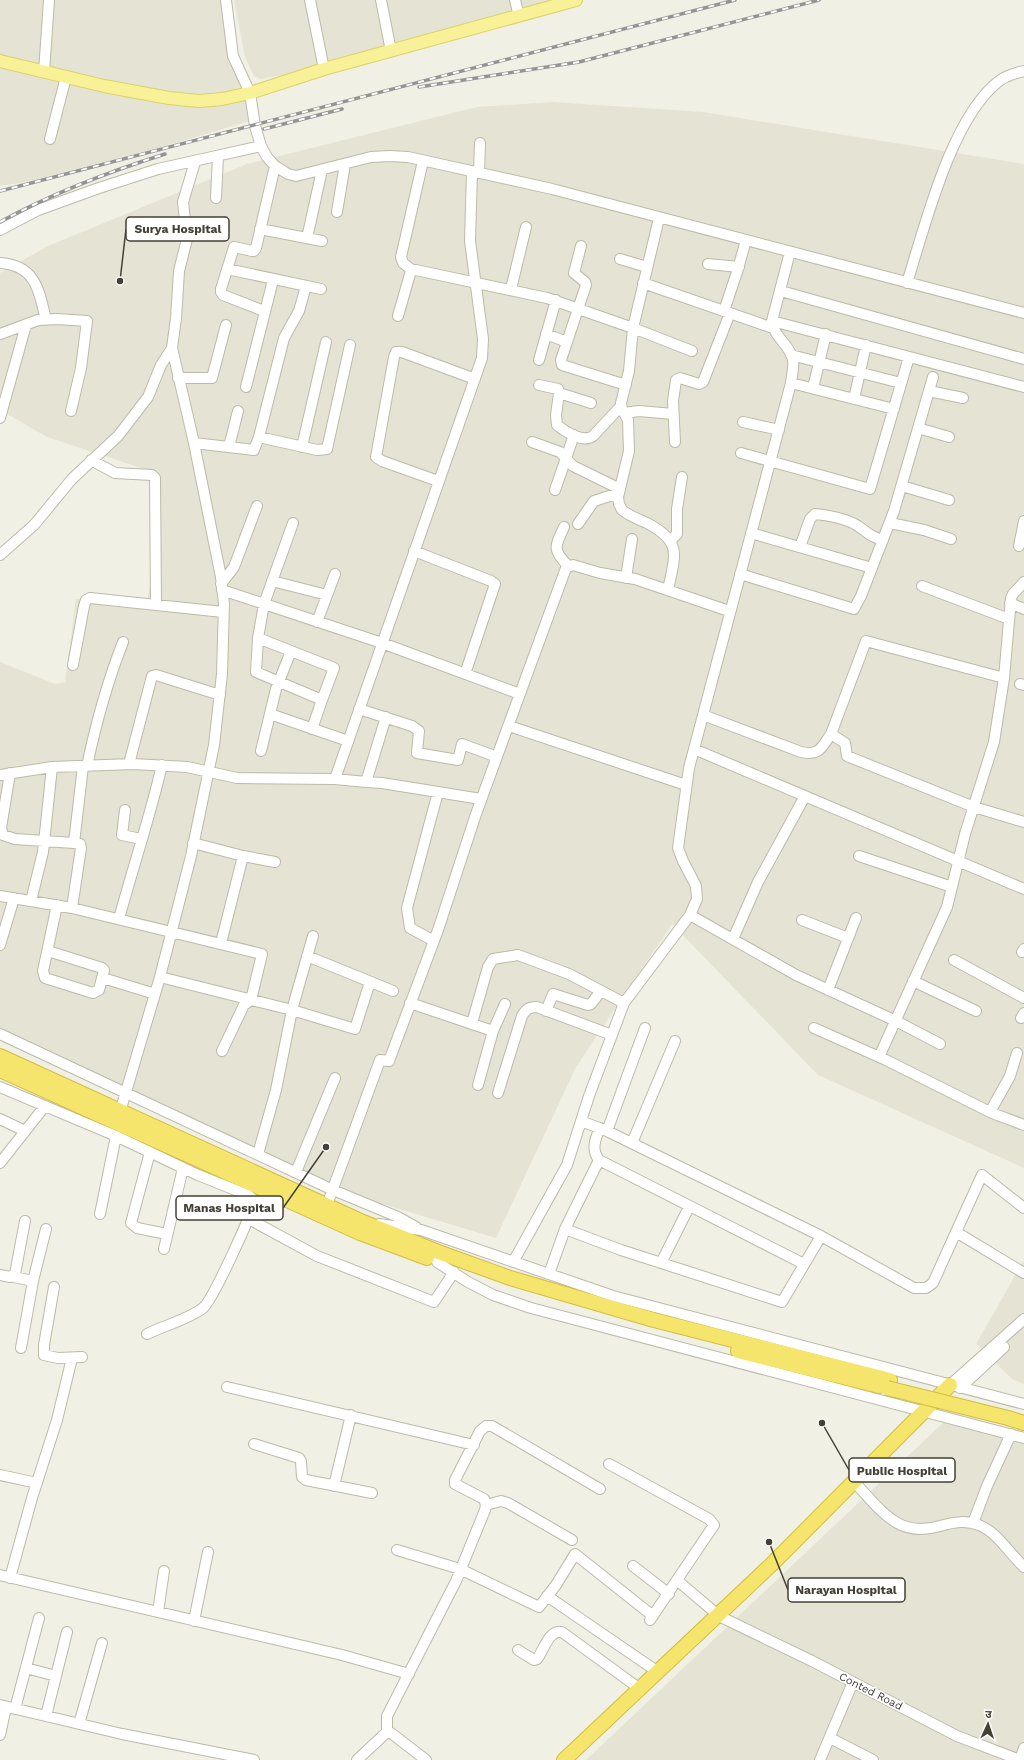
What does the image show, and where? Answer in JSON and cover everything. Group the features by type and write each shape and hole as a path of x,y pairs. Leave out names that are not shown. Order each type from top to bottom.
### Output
{"highway":[{"path":"0,1056 363,1222 441,1253 510,1278 568,1296 888,1384 1009,1414 1024,1423"},
{"path":"0,1070 256,1194 437,1262 534,1294 638,1325 843,1379 888,1384"},
{"path":"564,1760 658,1672 721,1617 772,1564 955,1386"},
{"path":"572,1760 858,1486 929,1412"},
{"path":"1009,1414 1024,1413"}],"main road":[{"path":"0,61 111,87 184,100 199,101 222,99 324,69 576,0"}],"street":[{"path":"44,72 49,0"},
{"path":"226,0 234,56 250,92 255,126 261,146 267,157 275,166 288,174 296,176 380,156 408,157 552,189 1024,313"},
{"path":"310,0 324,69"},
{"path":"380,0 391,51"},
{"path":"515,0 520,16"},
{"path":"907,283 940,180 966,122 998,82 1006,77 1024,71"},
{"path":"50,139 66,77"},
{"path":"335,779 438,481 475,379 484,347 474,281 470,232 480,143"},
{"path":"0,230 38,210 98,188 158,169 195,162 261,146"},
{"path":"216,198 218,156"},
{"path":"423,161 401,257 403,262 412,270 474,281 556,300 692,351"},
{"path":"120,1112 172,932 209,771 220,695 223,612 222,587 194,443 172,348 176,318 179,272 187,239 183,202 195,162"},
{"path":"337,212 345,164"},
{"path":"264,311 221,292 234,248 254,251 275,166"},
{"path":"307,238 322,170"},
{"path":"658,218 633,328 629,371 623,410 629,430 629,451 620,491 619,504 622,510 665,534 671,540 674,555 668,590"},
{"path":"511,289 526,227"},
{"path":"260,229 322,241"},
{"path":"675,442 673,401 676,380 680,378 699,384 703,382 727,312 746,240"},
{"path":"581,246 574,273 585,282 579,308 561,360 562,365 626,385"},
{"path":"513,1262 567,1165 581,1121 624,1002 690,915 697,899 696,886 678,848 686,785 694,749 723,644 729,611 791,383 793,369 791,355 773,324 790,252"},
{"path":"620,259 647,267"},
{"path":"0,264 19,267 30,274 40,297 46,320"},
{"path":"708,264 739,267"},
{"path":"227,269 321,289"},
{"path":"398,316 412,270"},
{"path":"246,387 273,280"},
{"path":"643,283 727,312 773,324 826,334 1024,387"},
{"path":"194,443 254,450 259,437 284,338 299,311 306,286"},
{"path":"781,292 1024,359"},
{"path":"539,360 556,300"},
{"path":"0,334 46,320 87,321 81,368 72,411"},
{"path":"0,418 26,325"},
{"path":"178,378 212,378 226,325"},
{"path":"546,334 567,342"},
{"path":"813,388 826,334"},
{"path":"302,447 326,342"},
{"path":"259,437 317,450 327,449 350,345"},
{"path":"854,399 866,345"},
{"path":"0,555 34,526 55,498 91,460 118,436 148,397 161,365 172,348"},
{"path":"438,481 376,457 394,357 396,352 402,352 475,379"},
{"path":"791,355 860,371 901,383"},
{"path":"741,453 870,489 909,357"},
{"path":"740,574 854,609 861,596 890,523 933,377"},
{"path":"791,383 894,409"},
{"path":"538,385 556,388 559,393 556,420 559,427 583,439 588,440 623,410 673,414"},
{"path":"929,391 963,398"},
{"path":"559,393 591,403"},
{"path":"229,447 238,412"},
{"path":"744,422 779,430"},
{"path":"918,428 949,437"},
{"path":"555,490 574,435"},
{"path":"532,442 560,452 573,466 620,491"},
{"path":"91,460 115,474 152,475 155,478 156,605"},
{"path":"671,540 677,534 677,509 682,477"},
{"path":"902,486 949,500"},
{"path":"578,524 594,501 620,491"},
{"path":"222,587 234,567 257,506"},
{"path":"800,547 810,519 815,514 850,522 858,526 867,534 883,540"},
{"path":"1019,546 1024,521"},
{"path":"293,523 264,604 258,638 255,671 322,700"},
{"path":"890,523 924,530 951,538"},
{"path":"564,526 555,548 558,556 568,566"},
{"path":"751,533 872,568"},
{"path":"626,578 632,539"},
{"path":"0,541 11,546"},
{"path":"414,551 491,581 495,584 465,674"},
{"path":"568,566 573,565 600,573 626,578 668,590 729,611"},
{"path":"327,1205 380,1060 389,1061 434,941 481,799 568,566"},
{"path":"317,622 335,574"},
{"path":"272,581 327,596"},
{"path":"879,1057 947,907 974,806 994,742 1004,678 1010,603 1013,594 1024,582"},
{"path":"922,586 1009,619"},
{"path":"222,587 264,604 382,643 520,694"},
{"path":"73,665 86,600 90,598 223,612"},
{"path":"1010,603 1024,609"},
{"path":"258,638 334,668 312,729"},
{"path":"703,715 801,752 812,754 820,750 831,734 866,641 1004,678"},
{"path":"74,843 85,766 111,672 123,642"},
{"path":"261,752 279,682 290,651"},
{"path":"129,764 152,676 156,675 220,695"},
{"path":"359,709 412,726 419,731 417,753 458,760 462,744 497,757"},
{"path":"270,714 348,741"},
{"path":"366,782 386,717"},
{"path":"509,726 686,785"},
{"path":"831,734 845,743 847,756 974,806 1024,822"},
{"path":"694,749 1024,889"},
{"path":"72,908 82,853 80,844 8,838 1,832 5,774 52,767 129,764 162,765 209,771 237,778 335,779 382,783 481,799"},
{"path":"119,919 141,839 147,825 162,765"},
{"path":"31,901 44,841 52,767"},
{"path":"434,941 410,928 407,908 438,792"},
{"path":"733,939 758,882 805,796"},
{"path":"125,810 122,835 141,839"},
{"path":"193,843 243,856 275,862"},
{"path":"221,944 243,856"},
{"path":"859,856 952,887"},
{"path":"0,896 72,908 262,954 251,1000 244,1005 222,1051"},
{"path":"0,945 2,930 14,898"},
{"path":"48,951 102,968 104,970 103,978 99,990 93,993 50,981 43,975 57,905"},
{"path":"690,915 796,975 896,1021 940,1044"},
{"path":"828,990 856,918"},
{"path":"802,920 848,938"},
{"path":"258,1154 276,1090 292,1010 312,936"},
{"path":"307,956 393,991"},
{"path":"472,1023 488,967 493,959 518,956 569,974 624,1002"},
{"path":"954,960 1024,998"},
{"path":"160,977 292,1010 355,1029 370,982"},
{"path":"103,978 155,994"},
{"path":"913,981 976,1011"},
{"path":"546,1011 553,994 588,1005 591,1004 600,990"},
{"path":"410,1003 493,1031"},
{"path":"478,1085 493,1031 505,1004"},
{"path":"498,1094 526,1010 531,1007 537,1007 612,1035"},
{"path":"645,1028 603,1129 594,1141 594,1154 599,1160 804,1264"},
{"path":"814,1028 879,1057 990,1112 1024,1125"},
{"path":"0,1034 333,1190 398,1217 421,1230 621,1298 1024,1404"},
{"path":"632,1143 674,1041"},
{"path":"990,1112 1010,1076 1017,1053"},
{"path":"296,1172 335,1078"},
{"path":"0,1087 116,1136 184,1168 248,1195 256,1194 254,1203 218,1286 206,1305 195,1313 147,1334"},
{"path":"0,1162 45,1106"},
{"path":"0,1119 25,1131"},
{"path":"581,1121 603,1129 821,1236 914,1288 920,1289 933,1283 982,1175 1024,1208"},
{"path":"100,1214 116,1136"},
{"path":"150,1152 131,1223 137,1228 168,1234"},
{"path":"548,1274 565,1230 599,1160"},
{"path":"164,1249 184,1168"},
{"path":"661,1263 689,1207"},
{"path":"247,1218 317,1256 434,1302 454,1272"},
{"path":"14,1277 25,1221"},
{"path":"363,1222 421,1230"},
{"path":"21,1348 33,1281 46,1229"},
{"path":"565,1230 782,1302 821,1236"},
{"path":"956,1232 1024,1273"},
{"path":"437,1262 468,1282 493,1295 531,1308 1024,1438"},
{"path":"0,1275 33,1281"},
{"path":"54,1287 43,1352 44,1355 51,1357 77,1357 37,1483 5,1576 355,1659 409,1674"},
{"path":"955,1386 1024,1319"},
{"path":"955,1386 1024,1327"},
{"path":"227,1387 474,1445"},
{"path":"334,1486 351,1415"},
{"path":"387,1732 387,1716 460,1569 486,1505 484,1499 456,1484 456,1480 480,1431 486,1426 492,1426 600,1488"},
{"path":"973,1523 987,1486 1011,1434"},
{"path":"254,1444 294,1456 301,1461 302,1477 306,1480 372,1493"},
{"path":"397,1550 460,1569 539,1607 575,1554 652,1618 686,1566 713,1529 713,1522 609,1464"},
{"path":"0,1476 37,1483"},
{"path":"858,1486 889,1518 904,1527 924,1530 959,1522 973,1523 990,1531 1024,1567"},
{"path":"486,1505 508,1502 572,1540"},
{"path":"194,1621 208,1552"},
{"path":"633,1566 669,1594"},
{"path":"158,1612 164,1571"},
{"name":"Conted Road","path":"678,1580 721,1617 853,1682 957,1736 1020,1760"},
{"path":"547,1596 658,1672"},
{"path":"0,1735 7,1707 26,1668 39,1618"},
{"path":"518,1650 534,1660 537,1659 552,1634 557,1631 562,1632 640,1689"},
{"path":"46,1716 67,1632"},
{"path":"79,1724 102,1643"},
{"path":"26,1668 56,1676"},
{"path":"820,1760 853,1682"},
{"path":"7,1707 79,1724 254,1760"},
{"path":"357,1760 383,1734 387,1732"},
{"path":"387,1732 391,1733 426,1760"},
{"path":"830,1738 873,1760"},
{"path":"1020,1760 1024,1748"}],"shaded area":[{"path":"0,0 229,0 241,86 240,89 208,96 157,93 0,57"},
{"path":"234,0 555,0 282,75 261,79 254,76 245,57"},
{"path":"0,64 134,97 247,98 253,120 165,146 26,182 0,186"},
{"path":"553,102 703,112 1024,164 1024,1168 818,1075 672,924 576,1067 496,1238 336,1190 0,1031 0,662 55,684 65,682 76,599 146,605 159,544 155,496 144,469 47,437 0,410 0,273 48,246 247,164 477,107"},
{"path":"1024,1260 1024,1384 1012,1379 976,1344"},
{"path":"944,1422 1024,1442 1024,1760 586,1760"}],"railway":[{"path":"0,191 735,0"},
{"path":"419,87 579,62 819,0"},
{"path":"264,129 342,109"},
{"path":"0,222 60,192 165,154"}],"place":[{"name":"Surya Hospital","path":"120,281"},
{"name":"Manas Hospital","path":"326,1147"},
{"name":"Public Hospital","path":"822,1423"},
{"name":"Narayan Hospital","path":"769,1542"}]}
